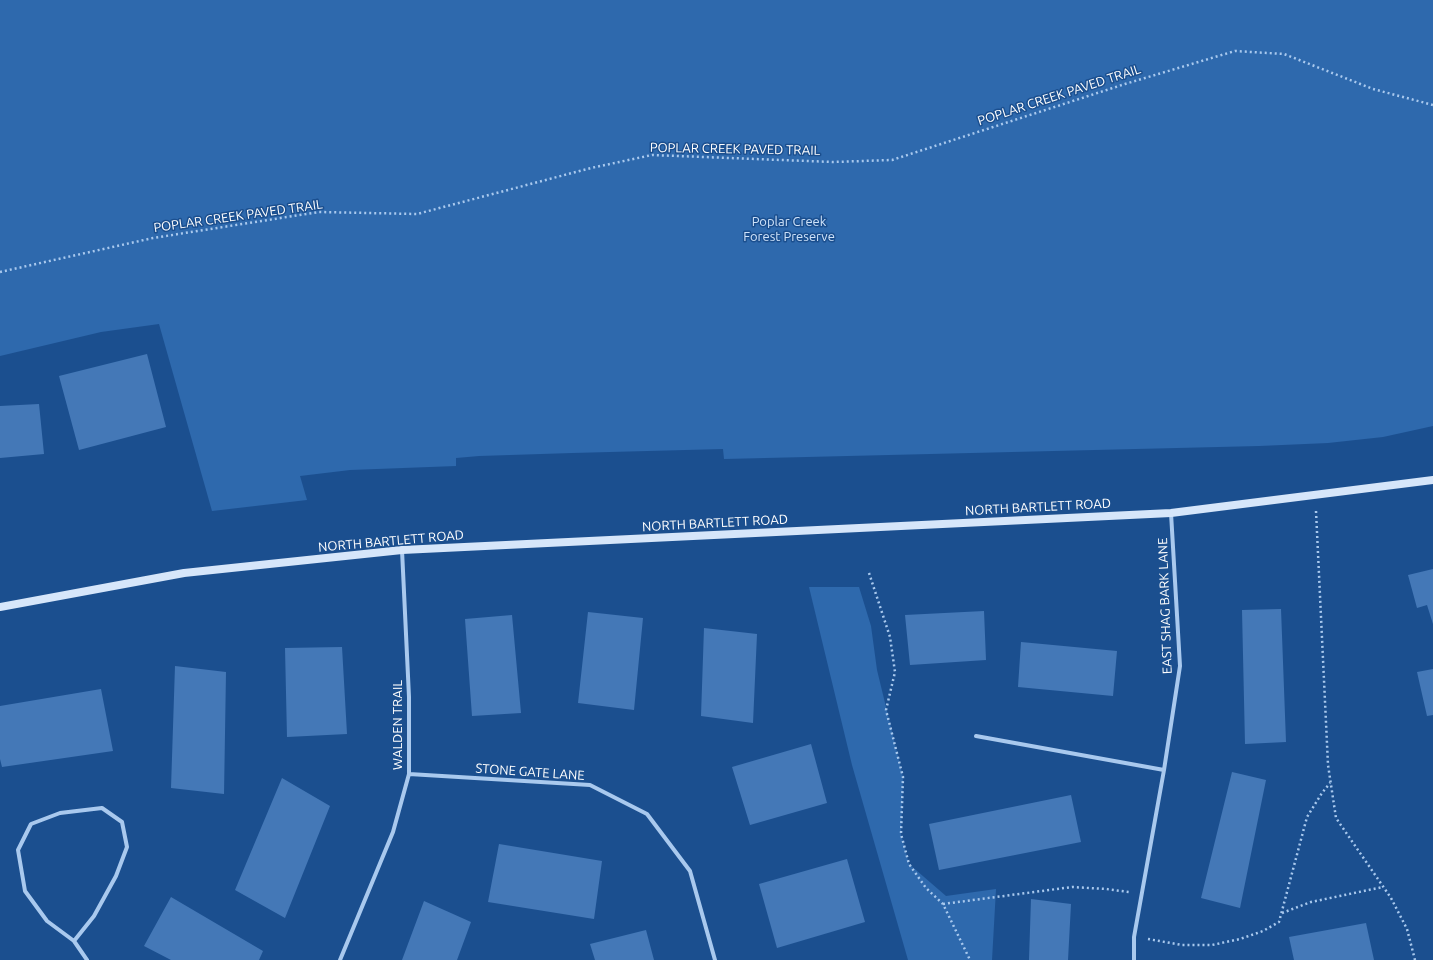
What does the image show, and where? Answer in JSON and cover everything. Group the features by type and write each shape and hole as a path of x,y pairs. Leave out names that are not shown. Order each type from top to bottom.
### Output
{"street":[{"name":"NORTH BARTLETT ROAD","path":"0,607 184,573 402,550 1171,513 1433,480"},
{"name":"EAST SHAG BARK LANE","path":"1134,960 1134,937 1164,770 1180,666 1171,513"},
{"name":"WALDEN TRAIL","path":"340,960 393,832 409,774 409,697 402,550"},
{"path":"976,736 1164,770"},
{"name":"STONE GATE LANE","path":"409,774 590,785 647,814 690,871 715,960"},
{"path":"74,941 94,916 116,876 127,847 122,822 102,808 60,813 31,824 18,850 25,891 47,921 74,941 88,960"}],"path":[{"name":"POPLAR CREEK PAVED TRAIL","path":"0,272 153,238 319,212 417,214 591,168 652,155 833,162 892,160 1117,86 1235,51 1284,54 1373,89 1433,105"},
{"path":"1316,495 1328,765 1336,818 1391,898 1407,929 1415,960"},
{"path":"869,573 890,637 895,672 886,710 903,777 901,834 909,864 926,888 943,904 970,960"},
{"path":"1134,937 1182,945 1212,944 1240,939 1263,931 1279,922 1307,817 1330,783"},
{"path":"943,904 1072,887 1106,889 1142,894"},
{"path":"1282,913 1312,902 1384,887"}],"green space":[{"name":"Poplar Creek Forest Preserve","path":"0,0 1433,0 1433,426 1383,437 1328,443 1259,446 724,459 723,449 479,456 456,458 456,466 350,470 300,476 307,500 212,511 159,324 101,332 0,356"},
{"path":"809,587 859,587 871,626 877,670 903,777 901,834 909,864 946,896 996,889 992,960 908,960 852,765"}],"building":[{"path":"147,354 166,427 79,450 59,376"},
{"path":"39,404 44,454 0,458 0,406"},
{"path":"1433,569 1433,624 1427,605 1417,608 1408,575"},
{"path":"1281,609 1286,742 1245,744 1242,610"},
{"path":"984,611 986,660 910,665 905,615"},
{"path":"588,612 643,618 634,710 578,703"},
{"path":"512,615 521,713 472,716 465,619"},
{"path":"704,628 757,634 753,723 701,716"},
{"path":"1021,642 1117,651 1113,696 1018,687"},
{"path":"342,647 347,734 287,737 285,648"},
{"path":"175,666 226,672 224,794 171,788"},
{"path":"1433,669 1433,715 1427,716 1417,672"},
{"path":"101,689 113,751 2,767 0,759 0,706"},
{"path":"811,744 827,803 750,825 732,767"},
{"path":"1232,772 1266,780 1240,908 1201,898"},
{"path":"282,778 330,806 285,918 235,890"},
{"path":"1071,795 1081,842 939,870 929,824"},
{"path":"499,844 602,861 594,919 488,902"},
{"path":"847,859 865,922 777,948 759,884"},
{"path":"171,897 263,951 259,960 171,960 144,946"},
{"path":"1031,899 1071,904 1068,960 1029,960"},
{"path":"424,901 471,922 457,960 402,960"},
{"path":"1366,923 1374,960 1294,960 1289,937"},
{"path":"646,930 654,960 595,960 590,944"}]}
